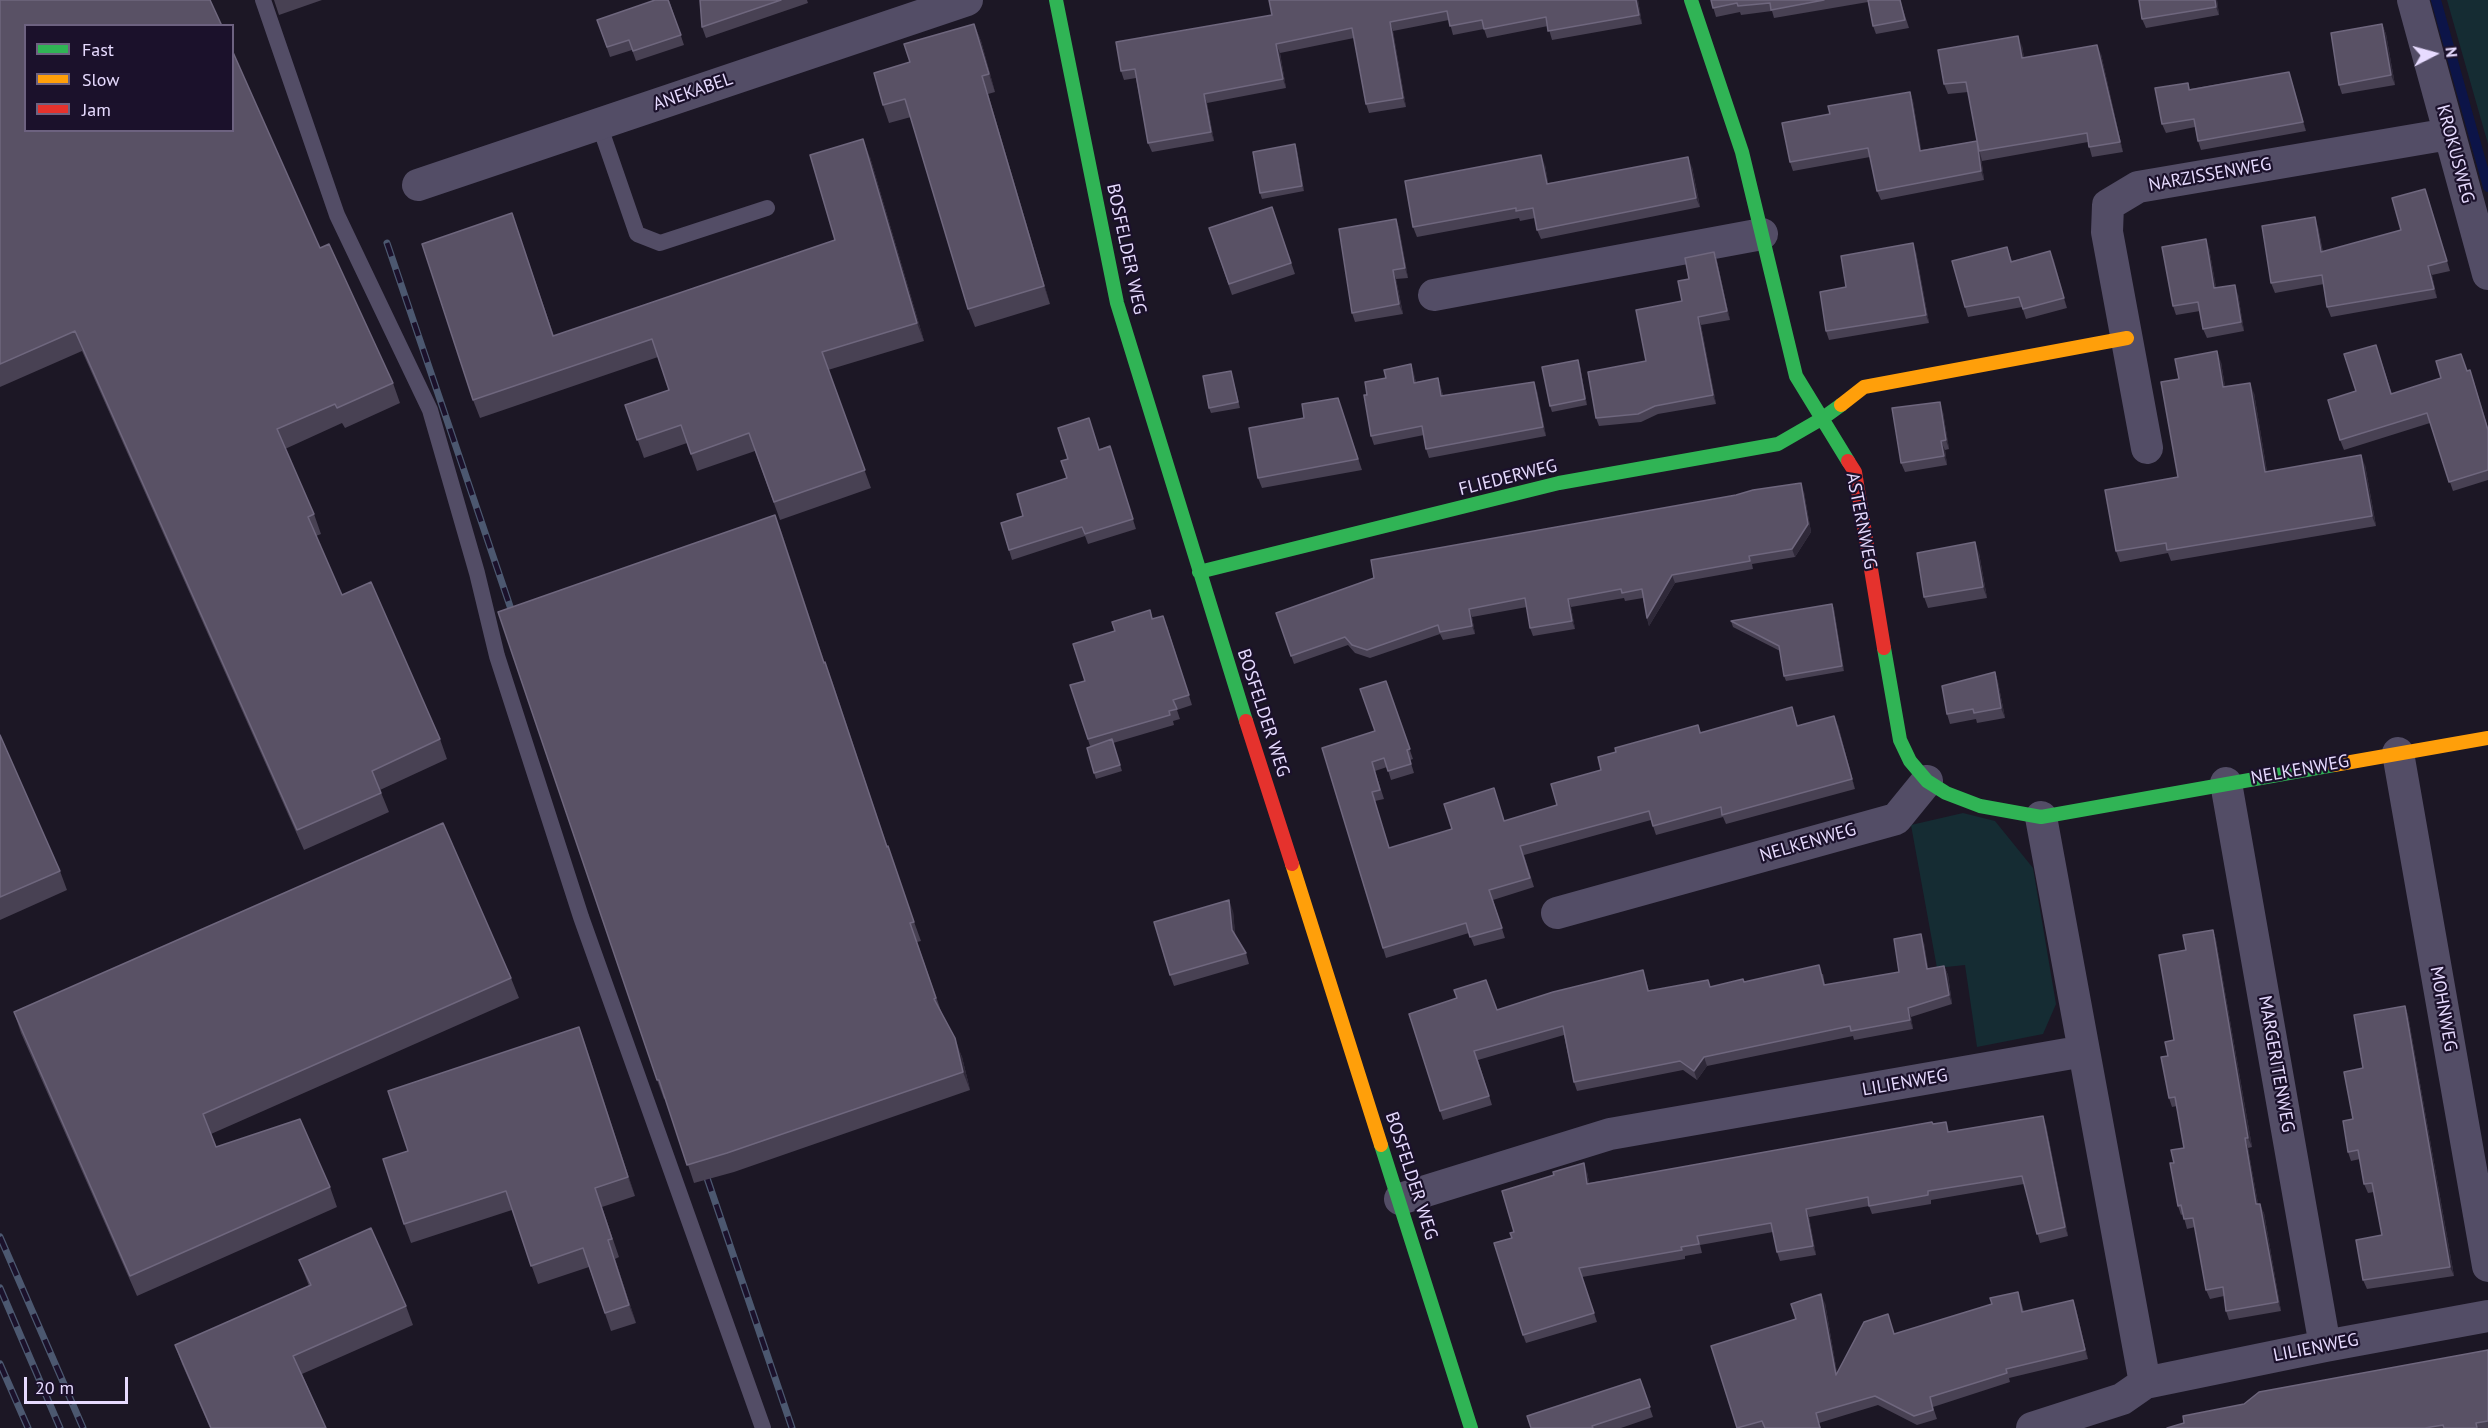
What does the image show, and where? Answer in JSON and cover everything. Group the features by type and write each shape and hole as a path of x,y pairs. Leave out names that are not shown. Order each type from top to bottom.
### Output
{"street":[{"name":"ANEKABEL","path":"418,185 967,0"},
{"name":"BOSFELDER WEG","path":"1056,0 1117,303 1199,572 1471,1428"},
{"name":"ASTERNWEG","path":"1691,0 1742,152 1796,376 1855,472 1900,740 1911,761 1927,781"},
{"name":"KROKUSWEG","path":"2413,0 2488,274"},
{"name":"NARZISSENWEG","path":"2147,448 2107,232 2109,205 2138,187 2449,134"},
{"path":"1434,295 1762,234"},
{"path":"1823,418 1864,387 2127,338"},
{"name":"FLIEDERWEG","path":"1199,572 1559,483 1778,444 1823,418"},
{"name":"NELKENWEG","path":"1557,913 1896,819 1927,781 1947,793 1980,806 2041,817 2488,738"},
{"name":"MOHNWEG","path":"2397,753 2488,1266"},
{"name":"MARGERITENWEG","path":"2226,783 2325,1346"},
{"path":"2041,817 2145,1383"},
{"name":"LILIENWEG","path":"1400,1199 1610,1134 2084,1052"},
{"name":"LILIENWEG","path":"2032,1428 2122,1399 2145,1383 2325,1346 2488,1316"}],"lane":[{"path":"264,0 337,215 430,410 477,573 497,656 577,906 763,1428"},
{"path":"599,124 637,234 660,243 767,208"}],"shaded area":[{"path":"2447,0 2488,0 2488,144"},
{"path":"1963,813 1995,821 2033,868 2056,1004 2043,1034 1977,1047 1965,965 1937,968 1911,825"}],"building":[{"path":"0,0 210,0 221,24 24,24 24,132 234,132 234,54 320,248 329,244 393,383 337,408 335,404 277,429 314,514 308,517 342,595 371,582 440,739 372,771 381,793 297,830 75,331 0,364"},
{"path":"655,0 668,0 681,35 633,51 629,40 607,47 597,20"},
{"path":"700,0 781,0 702,27"},
{"path":"1269,0 1636,0 1639,15 1548,31 1546,17 1484,29 1482,20 1450,26 1447,11 1390,22 1403,98 1366,104 1352,28 1276,44 1283,79 1204,94 1211,132 1148,143 1135,69 1121,71 1116,42 1272,15"},
{"path":"1711,0 1824,0 1771,10 1770,3 1738,6 1737,3 1713,8"},
{"path":"1868,0 1900,0 1905,20 1873,26"},
{"path":"2139,0 2215,0 2216,7 2142,19"},
{"path":"974,24 989,74 982,76 1044,286 968,309 905,99 883,105 874,73 910,62 904,44"},
{"path":"2382,24 2391,75 2339,85 2331,33"},
{"path":"2018,36 2022,58 2097,45 2120,142 2089,147 2087,133 1979,151 1966,82 1944,84 1938,50"},
{"path":"2289,72 2303,122 2198,141 2194,119 2162,124 2155,88 2188,83 2189,90"},
{"path":"1910,92 1920,151 1977,141 1981,171 1877,191 1868,148 1790,162 1782,123 1830,114 1828,106"},
{"path":"863,139 917,323 822,352 865,470 774,502 749,433 691,454 681,425 637,440 625,405 669,390 652,339 473,400 422,244 512,213 553,336 835,240 810,155"},
{"path":"1295,144 1302,186 1260,193 1253,152"},
{"path":"1541,155 1547,184 1688,157 1696,198 1537,230 1533,208 1516,211 1516,208 1413,227 1405,181"},
{"path":"2425,189 2447,261 2428,266 2434,289 2327,307 2322,275 2271,283 2262,226 2315,217 2321,252 2401,230 2392,198"},
{"path":"1272,207 1291,263 1229,284 1209,228"},
{"path":"1396,219 1405,268 1393,270 1399,304 1352,313 1339,229"},
{"path":"2206,239 2214,288 2235,285 2241,322 2203,329 2198,302 2173,306 2162,247"},
{"path":"1913,243 1926,315 1826,331 1820,292 1846,287 1841,256"},
{"path":"2007,247 2011,262 2050,251 2064,298 2023,309 2019,297 1965,307 1952,261"},
{"path":"1714,252 1727,311 1698,317 1713,395 1655,406 1638,414 1596,418 1588,372 1646,361 1636,310 1682,301 1678,281 1689,279 1685,258"},
{"path":"2376,345 2391,394 2441,378 2436,361 2461,354 2467,371 2470,370 2488,430 2488,470 2449,482 2427,413 2340,440 2328,400 2356,391 2344,354"},
{"path":"2217,351 2223,387 2250,383 2265,472 2361,455 2372,516 2167,550 2166,543 2116,551 2105,490 2178,477 2161,382 2179,379 2175,359"},
{"path":"1578,360 1585,399 1550,406 1542,367"},
{"path":"1411,364 1414,383 1438,378 1441,396 1534,382 1543,427 1426,449 1422,426 1371,436 1364,395 1367,395 1365,382 1386,378 1384,370"},
{"path":"1231,371 1238,402 1209,408 1203,376"},
{"path":"1338,398 1358,459 1258,478 1249,428 1304,418 1302,404"},
{"path":"1940,402 1946,440 1941,441 1944,456 1901,463 1892,408"},
{"path":"1089,418 1099,450 1110,446 1133,519 1085,534 1082,527 1009,550 1001,523 1023,516 1017,494 1067,478 1061,461 1068,459 1058,428"},
{"path":"1801,483 1808,524 1792,549 1749,556 1750,561 1672,575 1647,618 1642,589 1622,593 1621,589 1568,599 1572,621 1530,628 1525,598 1469,609 1472,626 1440,632 1438,625 1367,650 1352,645 1345,637 1291,656 1276,613 1374,578 1371,560"},
{"path":"775,515 914,922 910,923 936,998 934,999 955,1038 963,1072 687,1165 498,612"},
{"path":"1975,542 1983,587 1924,597 1917,553"},
{"path":"1832,604 1842,666 1784,676 1779,646 1731,621"},
{"path":"1150,610 1152,619 1163,616 1189,695 1173,700 1177,709 1169,711 1170,715 1088,739 1070,685 1085,681 1073,644 1115,631 1112,622"},
{"path":"1995,672 2001,708 1974,713 1973,709 1947,714 1942,686"},
{"path":"1386,681 1410,749 1407,750 1411,764 1388,771 1384,758 1372,762 1380,790 1372,792 1389,848 1452,829 1444,804 1494,788 1504,821 1557,805 1551,784 1601,770 1598,757 1616,752 1615,748 1698,725 1700,733 1792,707 1797,726 1834,716 1852,779 1722,815 1721,807 1653,826 1649,811 1520,846 1530,878 1489,890 1502,928 1470,937 1466,923 1383,948 1322,748 1375,731 1360,689"},
{"path":"0,735 60,871 0,897"},
{"path":"1112,739 1120,765 1094,773 1087,748"},
{"path":"443,823 511,978 203,1114 216,1147 300,1119 330,1187 130,1276 14,1012"},
{"path":"1229,900 1232,930 1246,953 1170,975 1154,922"},
{"path":"2213,930 2248,1138 2245,1138 2256,1204 2260,1204 2278,1302 2226,1311 2223,1287 2206,1290 2193,1218 2184,1219 2181,1205 2178,1206 2170,1163 2174,1163 2171,1150 2184,1148 2175,1097 2169,1098 2161,1057 2168,1056 2165,1042 2174,1040 2159,955 2186,950 2183,935"},
{"path":"1921,934 1927,969 1944,966 1949,995 1908,1008 1910,1020 1851,1031 1850,1026 1704,1057 1694,1071 1680,1061 1574,1082 1563,1026 1474,1051 1489,1096 1440,1111 1409,1014 1457,998 1454,990 1486,980 1497,1010 1553,992 1643,970 1648,991 1708,980 1710,987 1743,979 1744,982 1819,965 1824,985 1899,972 1894,939"},
{"path":"2405,1006 2450,1267 2363,1280 2356,1240 2382,1235 2372,1183 2364,1184 2358,1150 2348,1152 2343,1121 2353,1119 2344,1072 2363,1068 2354,1015"},
{"path":"579,1027 628,1177 595,1188 612,1239 608,1240 629,1305 605,1313 583,1248 531,1266 506,1191 404,1224 383,1159 408,1151 388,1091"},
{"path":"2043,1116 2065,1227 2037,1234 2022,1176 1928,1191 1928,1195 1869,1206 1868,1197 1806,1209 1813,1246 1777,1252 1771,1223 1697,1236 1699,1244 1681,1247 1682,1250 1579,1268 1594,1313 1523,1335 1494,1243 1512,1238 1510,1233 1514,1232 1502,1191 1584,1163 1587,1184 1932,1122 1933,1124 1946,1122 1948,1132"},
{"path":"371,1228 406,1306 293,1356 326,1428 211,1428 175,1345 311,1285 299,1260"},
{"path":"2018,1292 2022,1312 2073,1300 2085,1350 2006,1369 2007,1373 1930,1397 1933,1410 1914,1416 1875,1396 1816,1413 1820,1428 1765,1428 1762,1421 1737,1428 1711,1346 1796,1319 1791,1304 1821,1294 1836,1375 1864,1322 1888,1314 1894,1334 1992,1304 1990,1298"},
{"path":"2488,1350 2488,1421 2476,1423 2477,1428 2444,1428 2443,1425 2425,1428 2167,1428 2184,1423 2183,1416 2244,1404 2259,1392"},
{"path":"1640,1379 1650,1407 1592,1426 1593,1428 1531,1428 1527,1416"}],"waterway":[{"path":"2436,0 2488,187"}],"railway":[{"path":"387,243 516,624"},
{"path":"707,1178 792,1428"},
{"path":"0,1237 83,1428"},
{"path":"0,1288 60,1428"},
{"path":"0,1364 28,1428"}],"traffic: fast":[{"path":"1056,0 1117,303 1246,721"},
{"path":"1691,0 1742,152 1796,376 1848,461"},
{"path":"1199,572 1559,483 1778,444 1841,405"},
{"path":"1884,648 1900,740 1910,761 1927,781 1946,793 1980,806 2041,817 2334,765"},
{"path":"1381,1145 1471,1428"}],"traffic: slow":[{"path":"1841,405 1864,387 2127,338"},
{"path":"2334,765 2488,738"},
{"path":"1292,864 1381,1145"}],"traffic: jam":[{"path":"1848,461 1855,472 1884,648"},
{"path":"1246,721 1292,864"}]}
